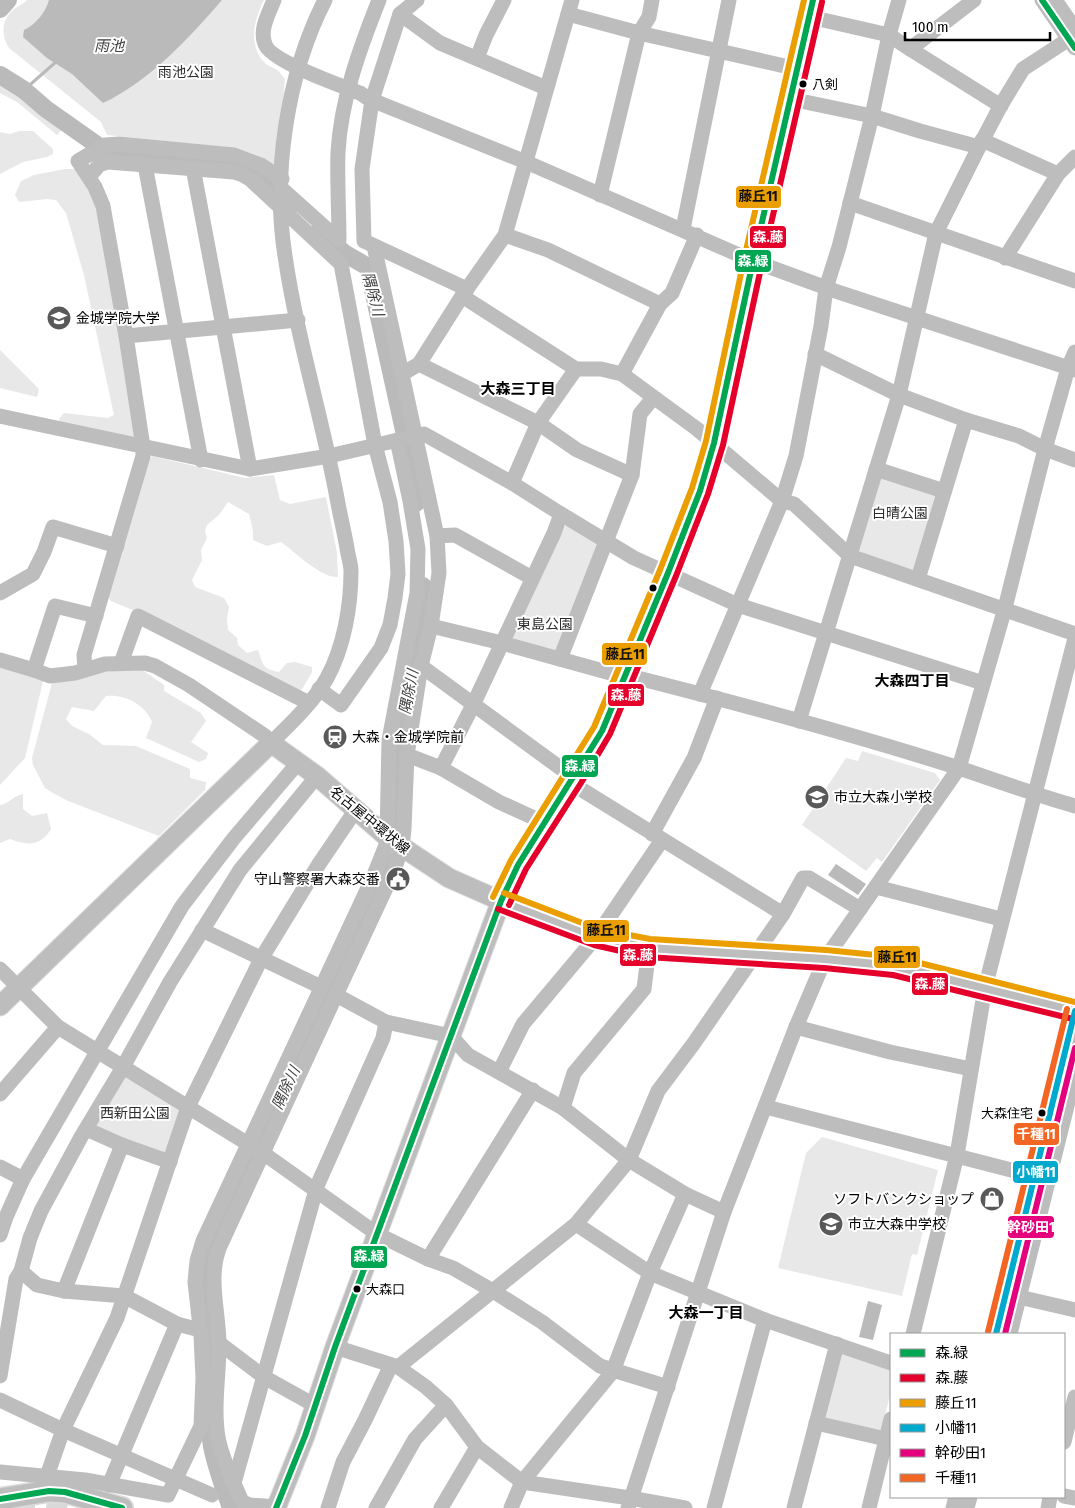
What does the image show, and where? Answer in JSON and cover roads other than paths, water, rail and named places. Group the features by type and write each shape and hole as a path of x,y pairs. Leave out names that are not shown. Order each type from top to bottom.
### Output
{"highway":[{"path":"0,1499 28,1493 57,1491 122,1508"}],"main road":[{"path":"277,1508 501,901 510,880 573,781 602,730 668,573 697,498 714,443 753,261 812,9"},
{"path":"0,1006 271,743"},
{"name":"名古屋中環状線","path":"271,743 317,776 394,843 449,878 501,901 596,937 649,948 825,959 895,966 1075,1011"}],"street":[{"path":"274,0 263,33 265,45 270,52 298,67 372,100 526,162 753,261 826,288 1072,369"},
{"path":"0,660 50,676 75,673 105,664 145,663 155,666 197,690 265,736 271,743 300,714 327,678 341,644 349,603 351,569 329,456 284,256 281,193 284,134 298,67 325,0"},
{"path":"89,177 98,165 108,162 194,168 244,174 281,193 339,240 338,151 348,88 379,0"},
{"path":"417,0 400,14 372,100 362,169 364,241 464,292 576,369 601,369 622,374 714,443 782,501 794,504 850,556 1075,634"},
{"path":"477,58 486,35 504,0"},
{"path":"600,195 639,33 649,17 652,0"},
{"path":"682,229 729,0"},
{"path":"700,694 782,501 796,456 816,354 826,288 839,247 899,0"},
{"path":"910,49 974,0"},
{"path":"1042,0 1073,39"},
{"path":"1055,0 1073,39"},
{"path":"402,374 419,364 464,292 505,235 570,7 639,33 798,69"},
{"path":"812,9 889,35 1001,106"},
{"path":"400,14 440,42 546,88"},
{"path":"799,721 899,395 936,233 980,143 1023,70 1073,39"},
{"path":"791,99 872,116 920,131 980,143 1058,174"},
{"path":"85,669 84,655 143,447 103,206 89,177 78,161 105,145 119,144 234,155 261,165 281,193 341,264 376,445 390,502 396,541 398,574 390,625 380,648 341,705 319,689"},
{"path":"1005,258 1058,174 1075,157"},
{"path":"145,165 201,460"},
{"path":"194,168 250,469"},
{"path":"850,203 1075,281"},
{"path":"505,235 548,250 660,304"},
{"path":"622,374 660,304 672,292 697,235"},
{"path":"277,1508 250,1505 242,1502 224,1462 218,1430 219,1343 213,1286 217,1253 392,874 394,843 389,740 417,593 418,549 410,501 402,374 374,246"},
{"path":"126,336 298,320"},
{"path":"629,1503 724,1212 796,1027 825,959 959,768 1004,608 1045,449 1072,369 1075,352"},
{"path":"816,354 899,395 966,420 1019,436 1045,449 1075,460"},
{"path":"419,364 538,423 578,450 632,475"},
{"path":"512,483 538,423 576,369"},
{"path":"560,659 632,475 640,414 653,398"},
{"path":"0,416 250,469 329,456 424,434 512,483 634,558 738,605 983,683"},
{"path":"918,579 966,420"},
{"path":"0,1472 47,1476 110,1485 165,1496 170,1493 201,1426 203,1378 195,1282 203,1241 320,987 374,875 386,845 394,843 404,829 407,755 421,666 431,626 439,573 437,536 405,439"},
{"path":"876,469 944,491"},
{"path":"441,768 473,705 554,533 561,514"},
{"path":"0,593 33,574 44,552 53,527 116,546"},
{"path":"437,536 455,535 532,578"},
{"path":"34,670 55,606 96,616"},
{"path":"121,663 138,616 309,703"},
{"path":"431,626 502,643 614,674 626,675 717,698 959,768 1036,795 1075,806"},
{"path":"912,1333 956,1155 985,988 1001,919 1036,795 1075,638"},
{"path":"421,666 573,781 657,837 783,914"},
{"path":"499,1072 523,1024 596,937 632,886 694,758 717,698"},
{"path":"407,755 441,768 499,802 545,823"},
{"path":"0,1235 9,1209 23,1179 182,906 234,838 298,762"},
{"path":"0,1376 16,1279 21,1271 30,1238 41,1212 86,1129 202,930 240,870 317,776"},
{"path":"47,1476 62,1430 117,1318 188,1107 261,960 319,864 355,811"},
{"path":"328,1508 343,1462 395,1366 493,1292 576,1224 629,1160 658,1091 694,1043 783,914 803,878 809,878 860,909"},
{"path":"876,887 1001,919"},
{"path":"202,930 320,987"},
{"path":"564,1108 574,1073 644,989 649,948"},
{"path":"0,969 58,1027 263,1153 377,1234 428,1259 453,1268 542,1322 600,1366 668,1387"},
{"path":"336,995 386,1022 451,1036 468,1055 564,1108 629,1160 685,1194 724,1212"},
{"path":"996,1333 1075,1011"},
{"path":"234,1483 316,1191 383,1038 386,1022"},
{"path":"0,1094 58,1027"},
{"path":"796,1027 890,1052 971,1070"},
{"path":"1010,1333 1069,1123 1075,1074"},
{"path":"428,1259 533,1090"},
{"path":"766,1107 1035,1176"},
{"path":"86,1129 122,1145 170,1162"},
{"path":"64,1291 122,1145"},
{"path":"0,1167 23,1179"},
{"path":"511,1508 522,1482 613,1371 650,1273 685,1194"},
{"path":"576,1224 650,1273 766,1320 890,1363"},
{"path":"21,1271 37,1285 64,1291 124,1296 177,1324 200,1330"},
{"path":"1019,1297 1075,1310"},
{"path":"714,1508 766,1320"},
{"path":"110,1485 121,1454 177,1324"},
{"path":"219,1343 264,1378 316,1406"},
{"path":"794,1508 837,1344"},
{"path":"335,1347 395,1366 426,1387 446,1405 477,1447 522,1482 629,1503 686,1508"},
{"path":"1065,1438 1075,1397"},
{"path":"0,1400 62,1430 212,1495"},
{"path":"376,1508 415,1440 446,1405"},
{"path":"816,1423 886,1439"},
{"path":"869,1508 890,1423"},
{"path":"441,1508 477,1447"}],"water":[{"name":"雨池","path":"49,0 222,0 168,58 153,71 120,94 103,103 72,74 47,58 23,37 24,30 40,18"},
{"path":"836,864 866,884 858,895 828,875"},
{"path":"868,1301 882,1305 873,1340 859,1337"}],"waterway":[{"name":"隅除川","path":"0,9 8,0"},
{"path":"24,90 57,61"},
{"name":"隅除川","path":"0,75 24,90 46,109 107,152 218,163 247,170 266,182 291,205"},
{"name":"隅除川","path":"319,231 344,253 368,267 411,462 416,503"},
{"name":"隅除川","path":"231,1508 220,1477 211,1436 211,1366 205,1303 208,1256 212,1241 384,877 396,836 400,736 407,709 419,638 423,586"}],"tunnel":[{"path":"15,1499 78,1508"}],"place":[{"name":"八剣","path":"803,84"},
{"name":"金城学院大学","path":"59,318"},
{"name":"大森・金城学院前","path":"335,737"},
{"name":"市立大森小学校","path":"817,797"},
{"name":"守山警察署大森交番","path":"398,879"},
{"name":"大森住宅","path":"1042,1113"},
{"name":"ソフトバンクショップ","path":"992,1199"},
{"name":"市立大森中学校","path":"831,1224"},
{"name":"大森口","path":"357,1289"}],"district":[{"name":"大森三丁目","path":"518,389"},
{"name":"大森四丁目","path":"912,681"},
{"name":"大森一丁目","path":"706,1313"}],"park label":[{"name":"雨池公園","path":"186,72"},
{"name":"白晴公園","path":"900,513"},
{"name":"東島公園","path":"545,624"},
{"name":"西新田公園","path":"135,1113"}]}
